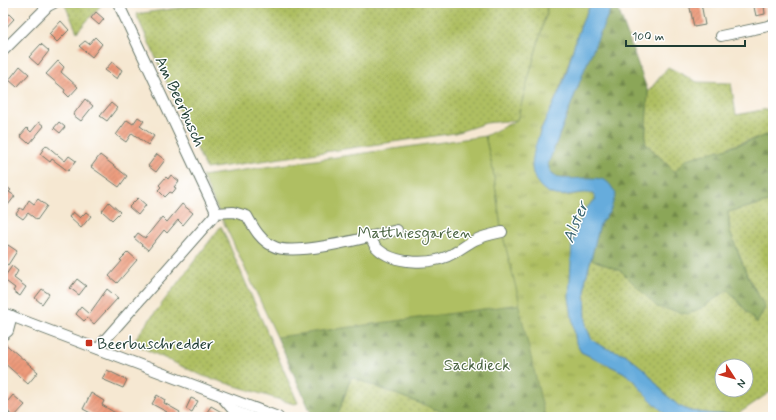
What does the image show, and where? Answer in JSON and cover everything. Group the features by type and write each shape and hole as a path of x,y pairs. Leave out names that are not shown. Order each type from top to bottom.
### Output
{"street":[{"path":"3,51 48,6 54,3"},
{"name":"Am Beerbusch","path":"118,3 199,174 215,213"},
{"path":"721,36 773,25"},
{"path":"99,349 215,213 233,212 247,216 259,236 273,247 280,249 295,250 325,246 397,230"},
{"path":"370,236 375,246 388,256 405,262 440,259 454,254 464,246 477,239 502,232"},
{"path":"3,335 8,330 7,314 278,417"},
{"path":"221,395 234,411 250,417"}],"green space":[{"path":"68,3 103,3 77,32 65,5"},
{"path":"214,3 546,3 547,11 517,120 486,123 455,133 206,169 136,14"},
{"path":"546,3 591,3 580,27 563,80 551,110 540,130 532,167 535,179 542,188 552,194 564,196 587,192 593,194 596,199 590,204 569,297 576,343 581,352 623,372 634,380 644,393 668,417 545,417 501,228 493,170 485,136 517,120 547,11"},
{"path":"613,3 616,3 648,92 645,143 675,172 686,159 728,148 764,136 773,135 773,201 728,212 730,232 748,277 765,307 757,323 728,290 703,307 688,314 657,307 621,271 591,259 600,224 610,211 565,178 555,176 550,172 548,164 585,68"},
{"path":"668,67 697,82 731,83 736,115 773,108 773,135 749,140 710,155 675,172 645,143 648,92"},
{"name":"Matthiesgarten","path":"485,136 493,170 501,228 520,304 277,337 202,176"},
{"path":"773,201 773,390 738,414 714,414 690,411 679,406 665,394 646,371 625,354 608,349 591,339 586,326 585,282 591,259 621,271 657,307 703,307 728,289 757,323 765,307 748,277 730,232 728,212"},
{"path":"221,226 298,403 294,404 203,376 132,343"},
{"name":"Sackdieck","path":"520,304 545,417 456,417 351,377 337,417 313,417 277,337"},
{"path":"351,377 456,417 337,417"}],"water":[{"path":"591,3 613,3 585,68 548,164 549,170 555,176 569,179 600,179 608,182 616,194 610,211 600,224 585,282 586,326 591,338 596,343 608,349 625,354 646,371 665,394 679,406 690,411 714,414 738,414 755,417 668,417 644,393 634,380 623,372 581,352 576,343 569,297 572,244 584,210 596,199 593,194 587,193 554,195 547,192 537,183 532,166 536,143 560,91 578,34"}],"building":[{"path":"689,3 701,3 705,25 694,27"},
{"path":"764,5 765,14 756,16 754,7"},
{"path":"3,8 14,19 3,31"},
{"path":"96,12 104,19 99,25 91,18"},
{"path":"61,21 69,30 57,42 49,34"},
{"path":"95,37 102,44 92,57 79,46 85,41 89,44"},
{"path":"41,44 49,51 38,65 29,57"},
{"path":"58,61 64,67 61,72 78,87 69,97 64,92 65,90 46,74"},
{"path":"112,62 122,70 117,79 105,70"},
{"path":"20,66 29,74 17,87 9,80"},
{"path":"85,99 93,106 81,121 73,115"},
{"path":"111,103 117,108 107,121 100,116"},
{"path":"138,117 144,121 140,126 154,136 148,145 132,133 126,142 116,135 127,120 133,124"},
{"path":"39,122 44,126 30,143 20,136 27,128 31,132"},
{"path":"59,122 65,127 60,133 54,128"},
{"path":"46,145 65,161 69,156 76,161 68,171 52,159 50,162 40,154"},
{"path":"157,154 165,160 156,172 148,166"},
{"path":"100,155 127,176 119,187 91,167"},
{"path":"171,175 179,181 174,187 176,188 174,191 172,193 170,192 165,197 158,190 161,187 159,185 166,177 168,179"},
{"path":"5,186 11,190 9,192 15,196 8,205 3,202 3,187 4,188"},
{"path":"138,198 146,205 138,215 129,207"},
{"path":"38,199 47,206 37,220 28,213 23,219 16,214 20,208 23,210 29,200 34,204"},
{"path":"109,202 120,212 112,220 102,211"},
{"path":"182,204 193,213 183,225 178,220 167,233 164,230 148,250 134,238 138,233 145,238 162,217 167,222"},
{"path":"73,212 80,218 86,212 91,216 81,228 69,217"},
{"path":"8,245 17,251 8,265 3,262 3,251"},
{"path":"128,252 137,260 117,283 109,276 122,261 120,260"},
{"path":"12,266 18,271 14,278 26,287 20,296 13,291 15,288 3,279"},
{"path":"77,279 86,286 79,295 70,288"},
{"path":"42,289 49,294 42,304 35,298"},
{"path":"107,289 118,298 94,324 87,318 84,321 76,314 81,307 89,314"},
{"path":"3,342 38,372 28,384 3,362"},
{"path":"107,370 127,380 123,388 102,379"},
{"path":"91,393 104,401 102,405 122,417 98,417 83,409"},
{"path":"13,395 25,405 14,417 12,417 8,411 3,409 3,407"},
{"path":"157,395 165,400 164,403 180,412 177,417 164,417 167,412 152,404"},
{"path":"191,398 198,401 192,412 186,409"},
{"path":"211,406 231,417 208,417 210,413 207,412"}],"place":[{"name":"Beerbuschredder","path":"89,343"}],"water label":[{"name":"Alster","path":"575,222"}]}
